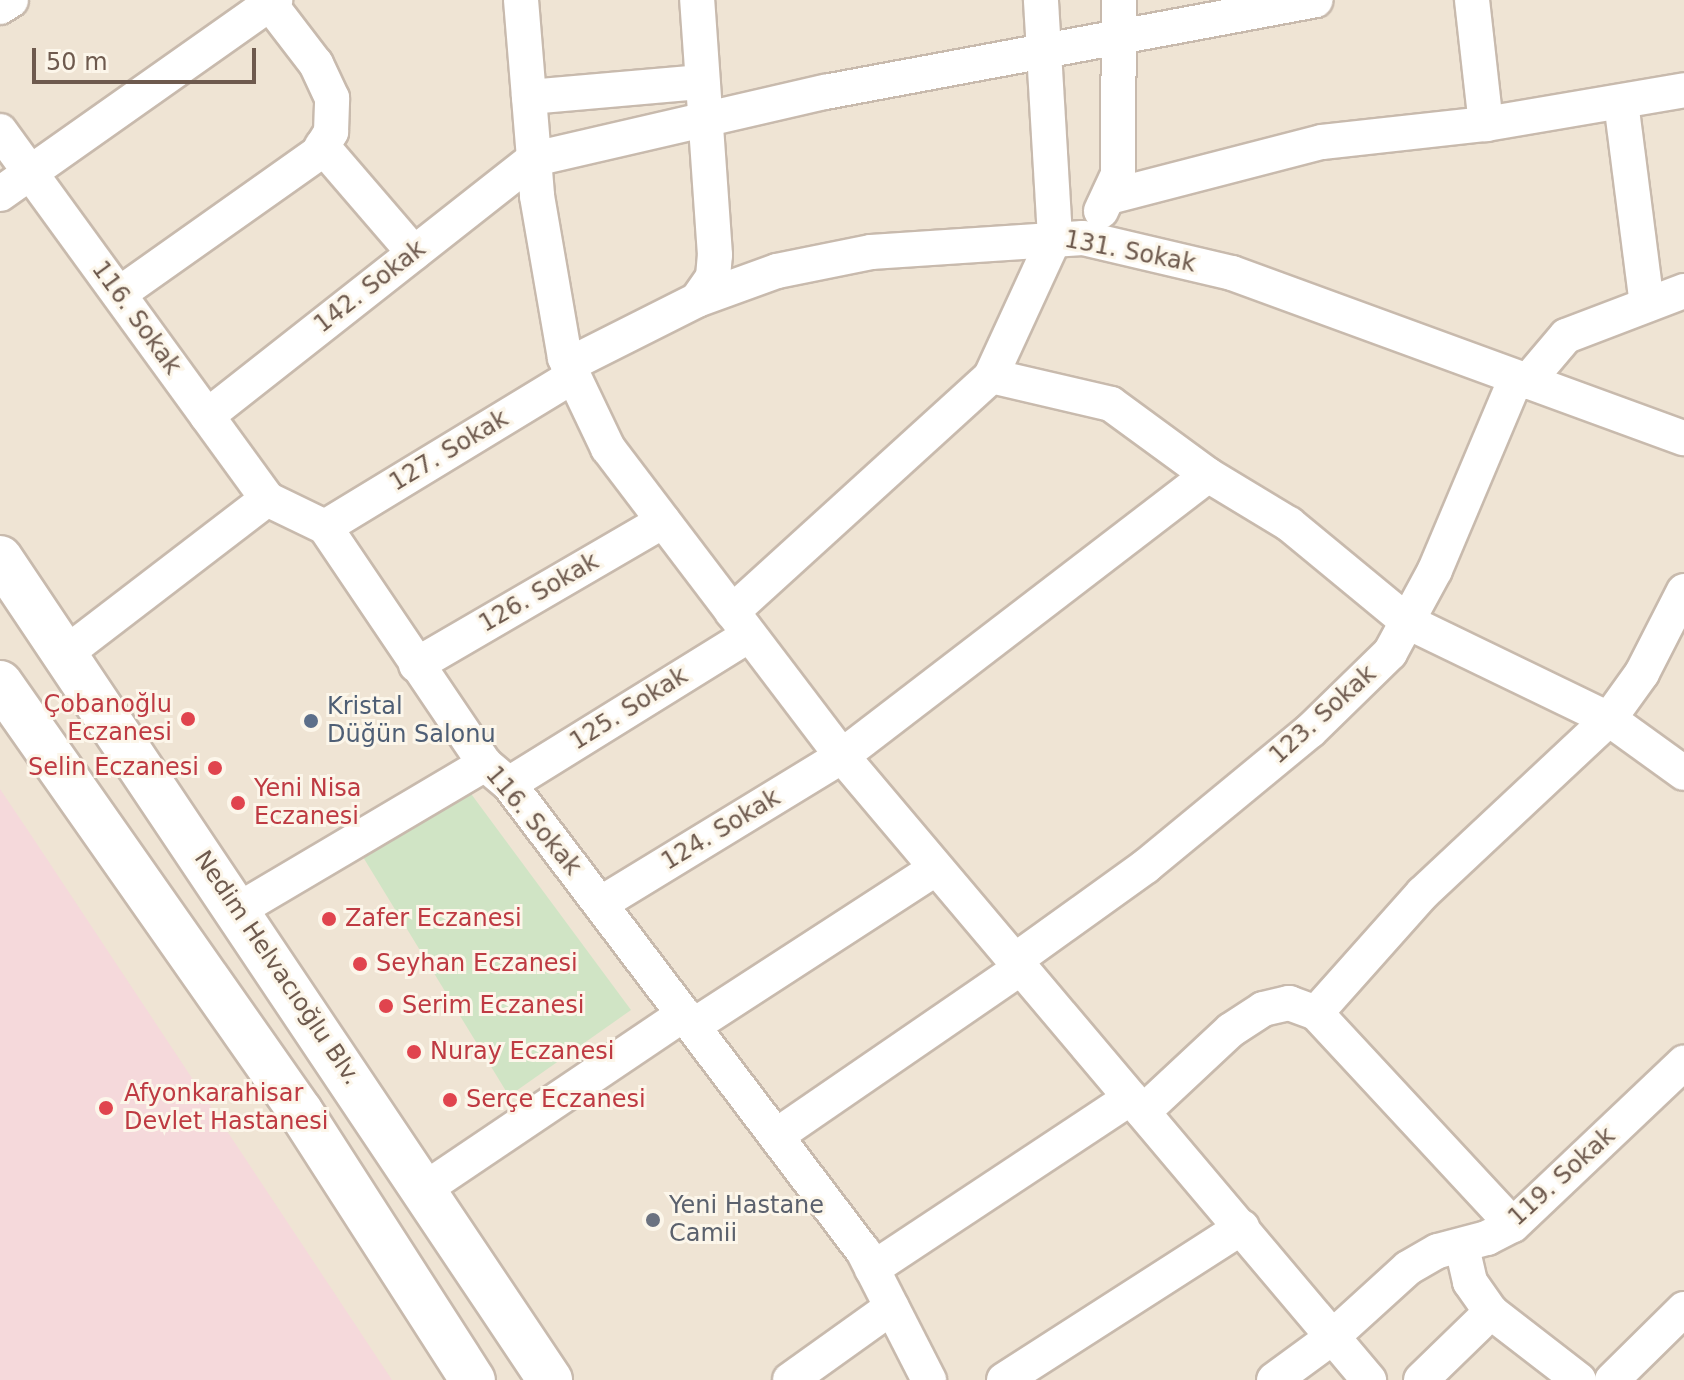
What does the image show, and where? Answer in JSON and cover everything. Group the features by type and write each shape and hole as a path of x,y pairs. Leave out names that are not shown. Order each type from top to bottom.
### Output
{"main road":[{"name":"Nedim Helvacıoğlu Blv.","path":"0,558 426,1188 550,1380"},
{"path":"0,683 300,1111 473,1380"}],"street":[{"path":"0,7 11,0"},
{"path":"521,0 534,159 571,370 608,448 842,756 1242,1227 1330,1339 1369,1380"},
{"path":"697,0 715,255 713,277 697,300"},
{"path":"1041,0 1069,238"},
{"path":"1119,0 1122,37 1118,175 1109,197 1069,238 991,376 1111,404 1208,475 1289,524 1408,622 1609,719 1684,773"},
{"path":"534,159 825,92 1315,0"},
{"path":"1472,0 1486,124"},
{"path":"0,194 273,2 316,64 332,98 331,132 322,146 119,294"},
{"path":"529,97 702,82"},
{"path":"1109,197 1322,142 1486,124 1684,90"},
{"path":"1621,102 1647,304"},
{"name":"116. Sokak","path":"0,131 267,499 325,527 416,665 776,1136 872,1269 929,1380"},
{"path":"322,146 414,253"},
{"name":"142. Sokak","path":"207,416 534,159"},
{"name":"131. Sokak","path":"571,370 697,300 777,271 871,252 1069,238 1232,273 1684,438"},
{"name":"123. Sokak","path":"776,1136 1017,964 1146,866 1310,731 1390,653 1408,622 1521,380 1566,336 1684,291"},
{"name":"127. Sokak","path":"325,527 571,370"},
{"name":"125. Sokak","path":"238,910 497,774 741,623 991,376"},
{"name":"124. Sokak","path":"600,904 842,756 1208,475"},
{"path":"65,654 267,499"},
{"name":"126. Sokak","path":"416,665 663,521"},
{"path":"1316,1013 1423,893 1609,719 1642,673 1684,591"},
{"path":"426,1188 688,1020 935,869"},
{"path":"872,1269 1137,1105 1231,1030 1263,1009 1289,1003 1316,1013 1513,1225"},
{"name":"119. Sokak","path":"1274,1380 1330,1339 1408,1268 1438,1251 1462,1247 1513,1225 1684,1063"},
{"path":"1004,1380 1242,1227"},
{"path":"1462,1247 1470,1282 1491,1312 1579,1380"},
{"path":"790,1380 892,1307"},
{"path":"1612,1380 1684,1309"},
{"path":"1421,1380 1491,1312"}],"shaded area":[{"path":"0,0 1684,0 1684,1380 0,1380"},
{"name":"Afyonkarahisar Devlet Hastanesi","path":"0,789 31,835 392,1380 0,1380"}],"green space":[{"path":"469,791 631,1010 509,1096 363,857"}],"place":[{"name":"Çobanoğlu Eczanesi","path":"188,719"},
{"name":"Kristal Düğün Salonu","path":"311,721"},
{"name":"Selin Eczanesi","path":"215,768"},
{"name":"Yeni Nisa Eczanesi","path":"238,803"},
{"name":"Zafer Eczanesi","path":"329,919"},
{"name":"Seyhan Eczanesi","path":"360,964"},
{"name":"Serim Eczanesi","path":"386,1006"},
{"name":"Nuray Eczanesi","path":"414,1052"},
{"name":"Serçe Eczanesi","path":"450,1100"},
{"name":"Afyonkarahisar Devlet Hastanesi","path":"106,1108"},
{"name":"Yeni Hastane Camii","path":"653,1220"}]}
